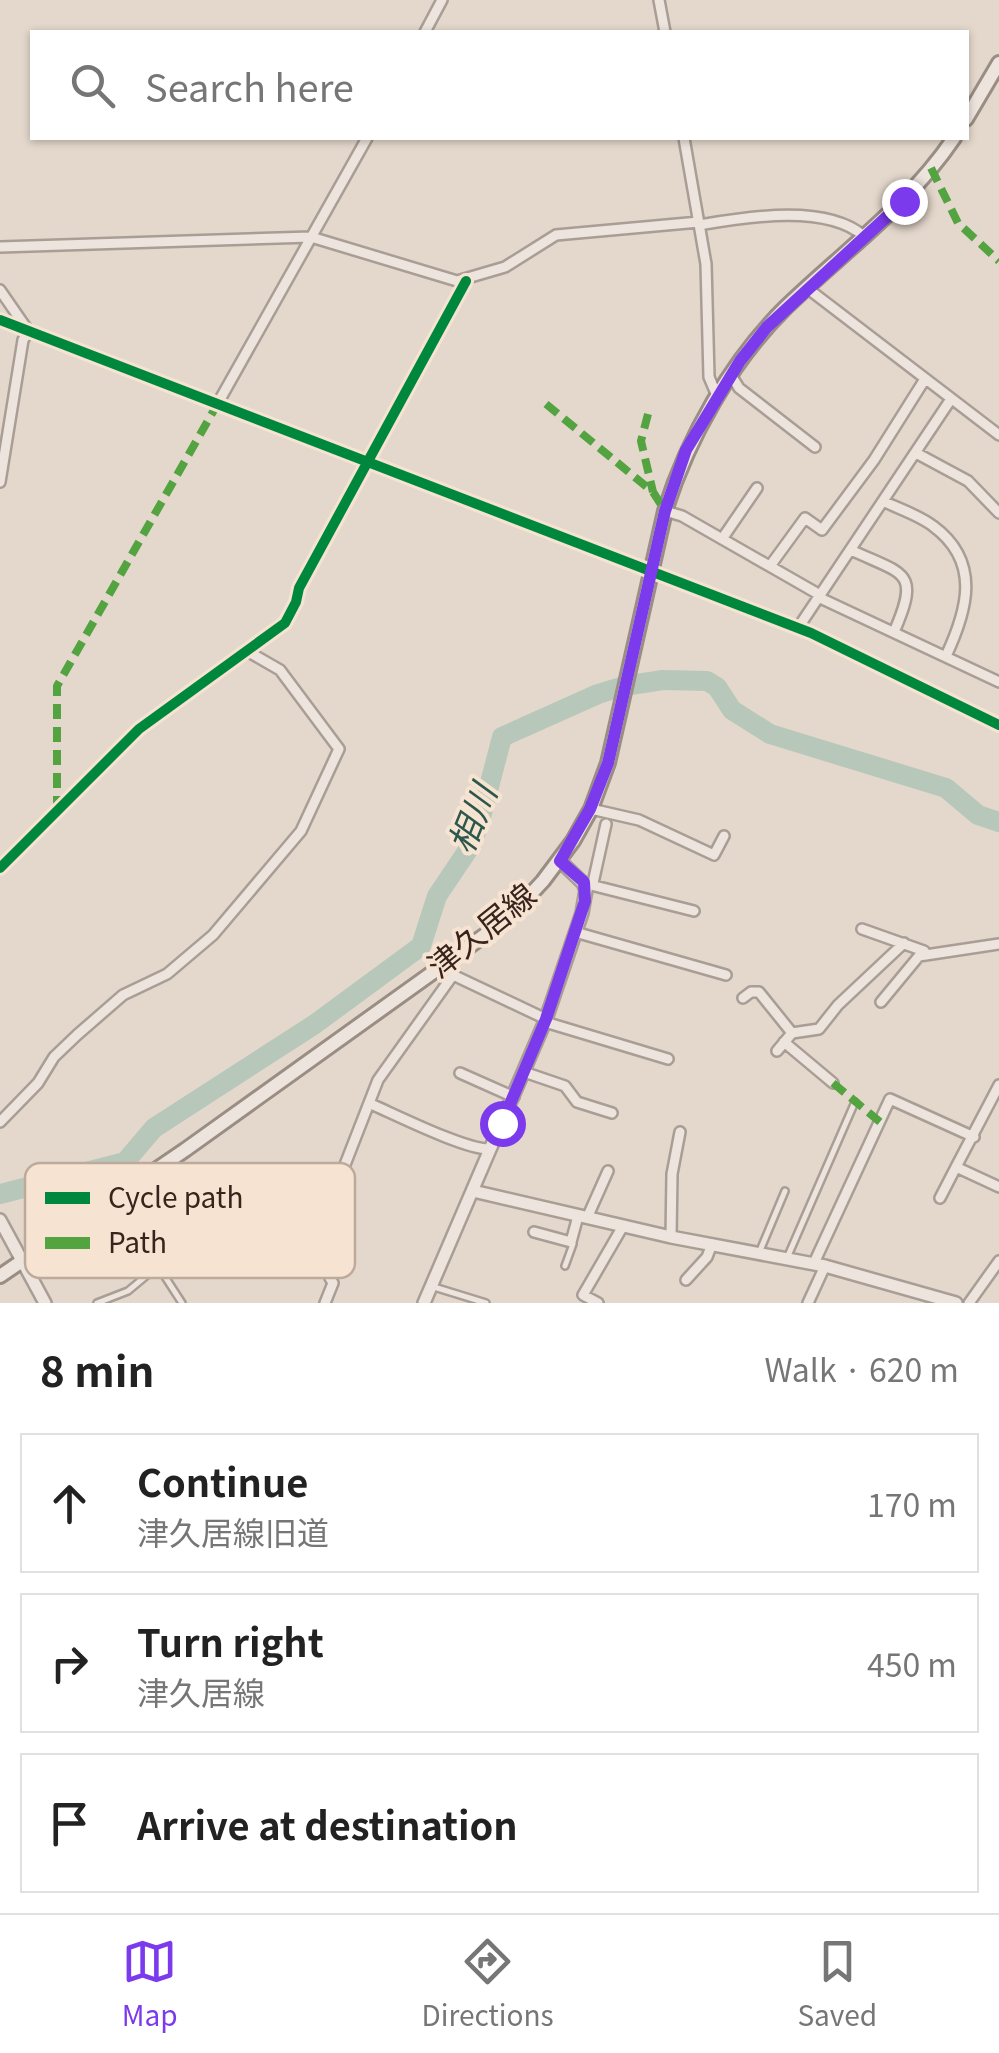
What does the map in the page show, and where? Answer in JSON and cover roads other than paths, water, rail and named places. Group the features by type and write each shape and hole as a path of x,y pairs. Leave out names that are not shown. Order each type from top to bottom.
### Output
{"main road":[{"path":"969,113 999,63"},
{"name":"津久居線","path":"165,1163 449,969 517,909 560,861 590,809 608,763 665,511 686,450 731,375 767,327 904,201 952,140"},
{"name":"津久居線","path":"0,1276 23,1258"}],"street":[{"path":"425,30 442,0"},
{"path":"659,0 665,30"},
{"path":"218,404 366,140"},
{"path":"684,140 707,278 709,378 718,399"},
{"path":"0,247 311,237 448,281 466,281 505,267 556,235 786,214 852,226 866,237"},
{"path":"0,868 148,721 285,623 298,588 466,281"},
{"path":"807,288 999,435"},
{"path":"0,290 28,331"},
{"path":"0,320 798,628 999,725"},
{"path":"0,482 28,331"},
{"path":"731,375 739,388 815,447"},
{"path":"770,566 805,518 822,530 874,460 925,379"},
{"path":"798,628 951,399"},
{"path":"916,452 968,480 999,513"},
{"path":"722,538 757,488"},
{"path":"883,501 933,526 949,542 963,567 966,606 946,656"},
{"path":"665,511 722,538 819,596 999,681"},
{"path":"851,550 899,573 907,582 908,600 894,632"},
{"path":"0,1122 77,1034 124,995 167,974 213,936 301,830 339,750 280,670 247,651"},
{"path":"590,809 639,820 714,855 724,836"},
{"path":"424,1303 545,1020 606,824"},
{"path":"560,861 588,883 694,910"},
{"path":"862,929 927,955"},
{"path":"575,932 726,975"},
{"path":"776,1051 792,1033 818,1029 838,1004 904,943"},
{"path":"881,1002 919,956 999,944"},
{"path":"346,1163 378,1080 449,969 545,1020 668,1059"},
{"path":"743,998 750,992 759,992 792,1033"},
{"path":"784,1042 833,1084"},
{"path":"524,1072 565,1086 577,1102 612,1113"},
{"path":"460,1074 514,1097"},
{"path":"940,1198 999,1085"},
{"path":"808,1303 819,1264 890,1099 974,1137"},
{"path":"371,1104 436,1134 492,1149"},
{"path":"988,1110 999,1115"},
{"path":"671,1238 672,1174 680,1132"},
{"path":"956,1167 999,1187"},
{"path":"534,1232 571,1242 608,1170"},
{"path":"473,1190 671,1238 819,1264 956,1303"},
{"path":"0,1220 25,1262"},
{"path":"598,1303 581,1299 622,1226"},
{"path":"686,1280 712,1244"},
{"path":"970,1303 999,1261"},
{"path":"33,1278 45,1303"},
{"path":"325,1303 330,1278"}],"lane":[{"path":"787,1258 855,1102"},
{"path":"758,1253 785,1191"},
{"path":"565,1266 574,1244 571,1242"},
{"path":"97,1303 128,1291 144,1278"},
{"path":"166,1278 182,1303"},
{"path":"431,1286 486,1303"}],"waterway":[{"name":"相川","path":"121,1163 154,1128 315,1024 421,946 437,896 468,850 479,825 502,737 598,694 663,680 707,681 717,687 732,710 770,734 946,788 978,815 999,822"},
{"name":"相川","path":"0,1194 25,1188"}]}
